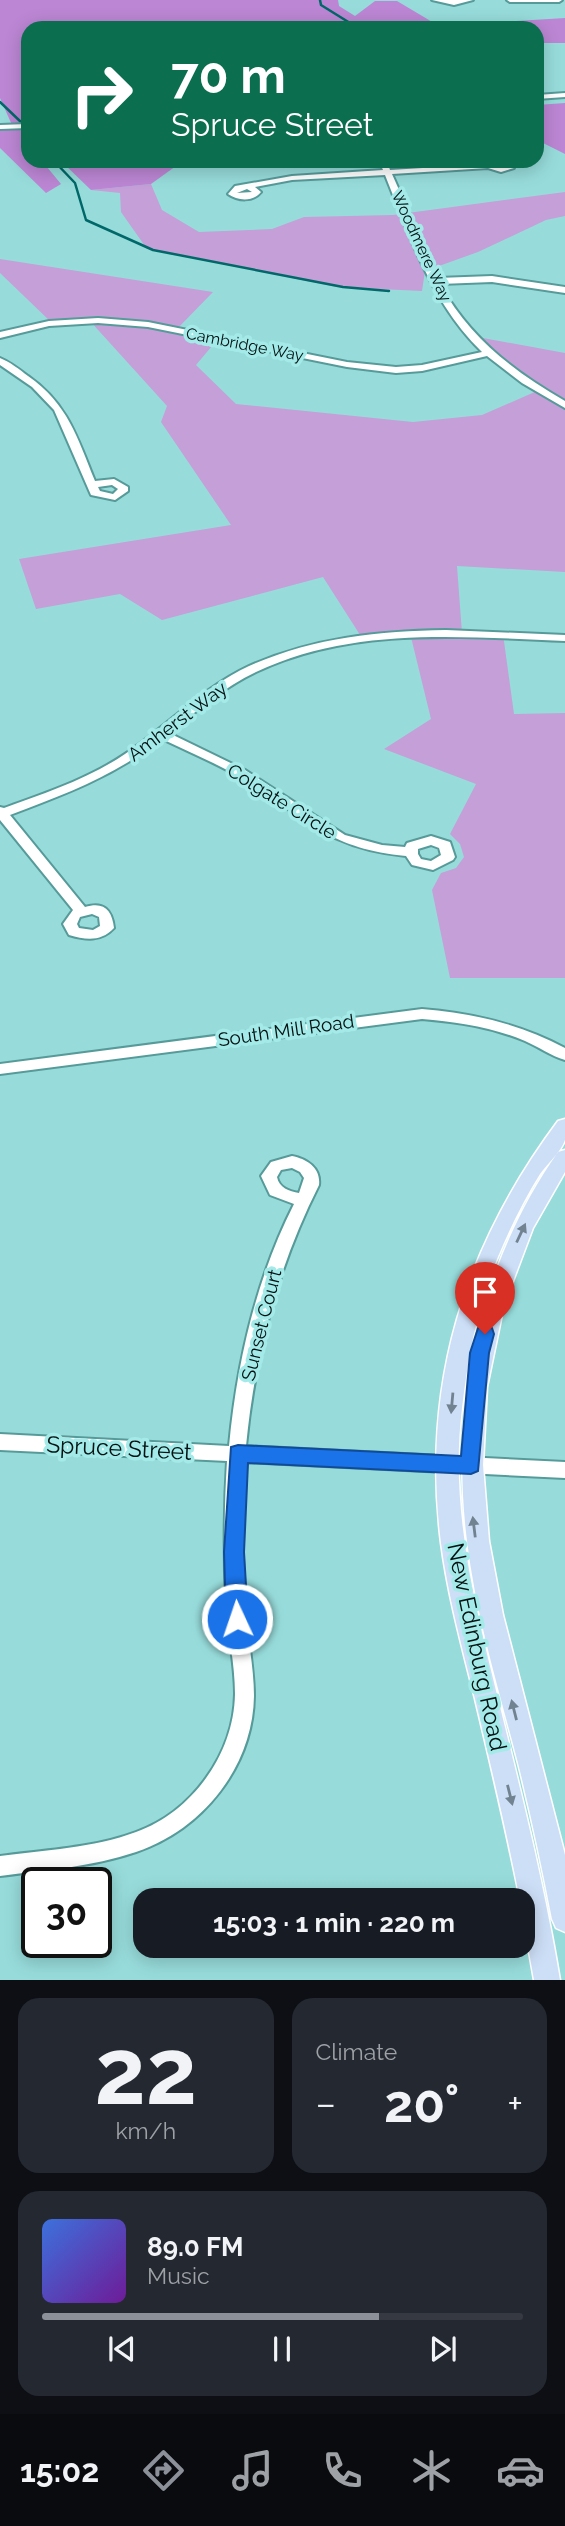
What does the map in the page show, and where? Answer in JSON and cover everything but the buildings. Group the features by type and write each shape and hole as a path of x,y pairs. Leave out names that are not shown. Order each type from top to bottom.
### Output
{"main road":[{"name":"New Edinburg Road","path":"565,1126 519,1189 474,1292 459,1343 460,1465 481,1572 565,1919"},
{"name":"New Edinburg Road","path":"547,1980 534,1893 457,1574 450,1518 480,1353 496,1297 507,1263 538,1197 565,1157"}],"street":[{"path":"435,0 454,3 470,0"},
{"path":"510,0 559,0"},
{"path":"544,96 565,95"},
{"path":"0,127 21,126"},
{"name":"Woodmere Way","path":"386,168 436,281 455,316 489,354 529,383 565,404"},
{"path":"250,188 292,178 455,168"},
{"path":"436,281 492,279 565,290"},
{"name":"Cambridge Way","path":"0,335 65,321 119,321 396,370 422,368 489,354"},
{"path":"0,361 36,385 57,405 92,484"},
{"name":"Amherst Way","path":"1,812 107,771 232,679 277,658 328,643 410,633 565,638"},
{"name":"Colgate Circle","path":"159,733 242,773 324,831 359,845 411,852"},
{"path":"1,812 81,911"},
{"name":"South Mill Road","path":"0,1069 422,1014 450,1015 501,1026 565,1055"},
{"name":"Sunset Court","path":"238,1454 257,1328 280,1252 302,1200"},
{"name":"Spruce Street","path":"0,1442 565,1470"},
{"path":"0,1866 120,1847 149,1838 176,1822 197,1803 227,1763 243,1717 244,1686 234,1552 238,1454"}],"shaded area":[{"path":"0,0 338,0 339,6 355,16 375,1 397,1 431,21 21,21 21,168 48,168 61,184 46,193 0,148 0,127 12,125 0,98"},
{"path":"565,18 565,43 544,43 544,21 518,21"},
{"path":"565,103 565,154 544,144 544,104"},
{"path":"68,168 173,168 151,184 91,190"},
{"path":"151,184 162,210 199,232 272,229 304,217 393,215 565,192 565,216 546,220 478,252 425,271 422,291 337,287 147,249 121,212 120,193 91,190"},
{"path":"0,259 213,292 176,330 217,340 196,365 236,404 413,422 482,415 537,391 472,336 565,353 565,572 457,566 462,633 503,634 514,714 565,713 565,978 450,978 432,890 441,873 456,868 464,857 460,844 450,834 476,784 384,749 431,719 410,633 362,638 323,577 162,620 120,594 36,609 19,559 231,525 161,422 167,406 90,321 52,323 0,273"}],"waterway":[{"path":"320,0 321,5 347,21"},
{"path":"0,102 21,122"},
{"path":"61,168 75,183 86,220 153,250 343,287 389,291"}],"route":[{"path":"237,1619 234,1552 238,1454 471,1465 473,1409 485,1334"}]}
